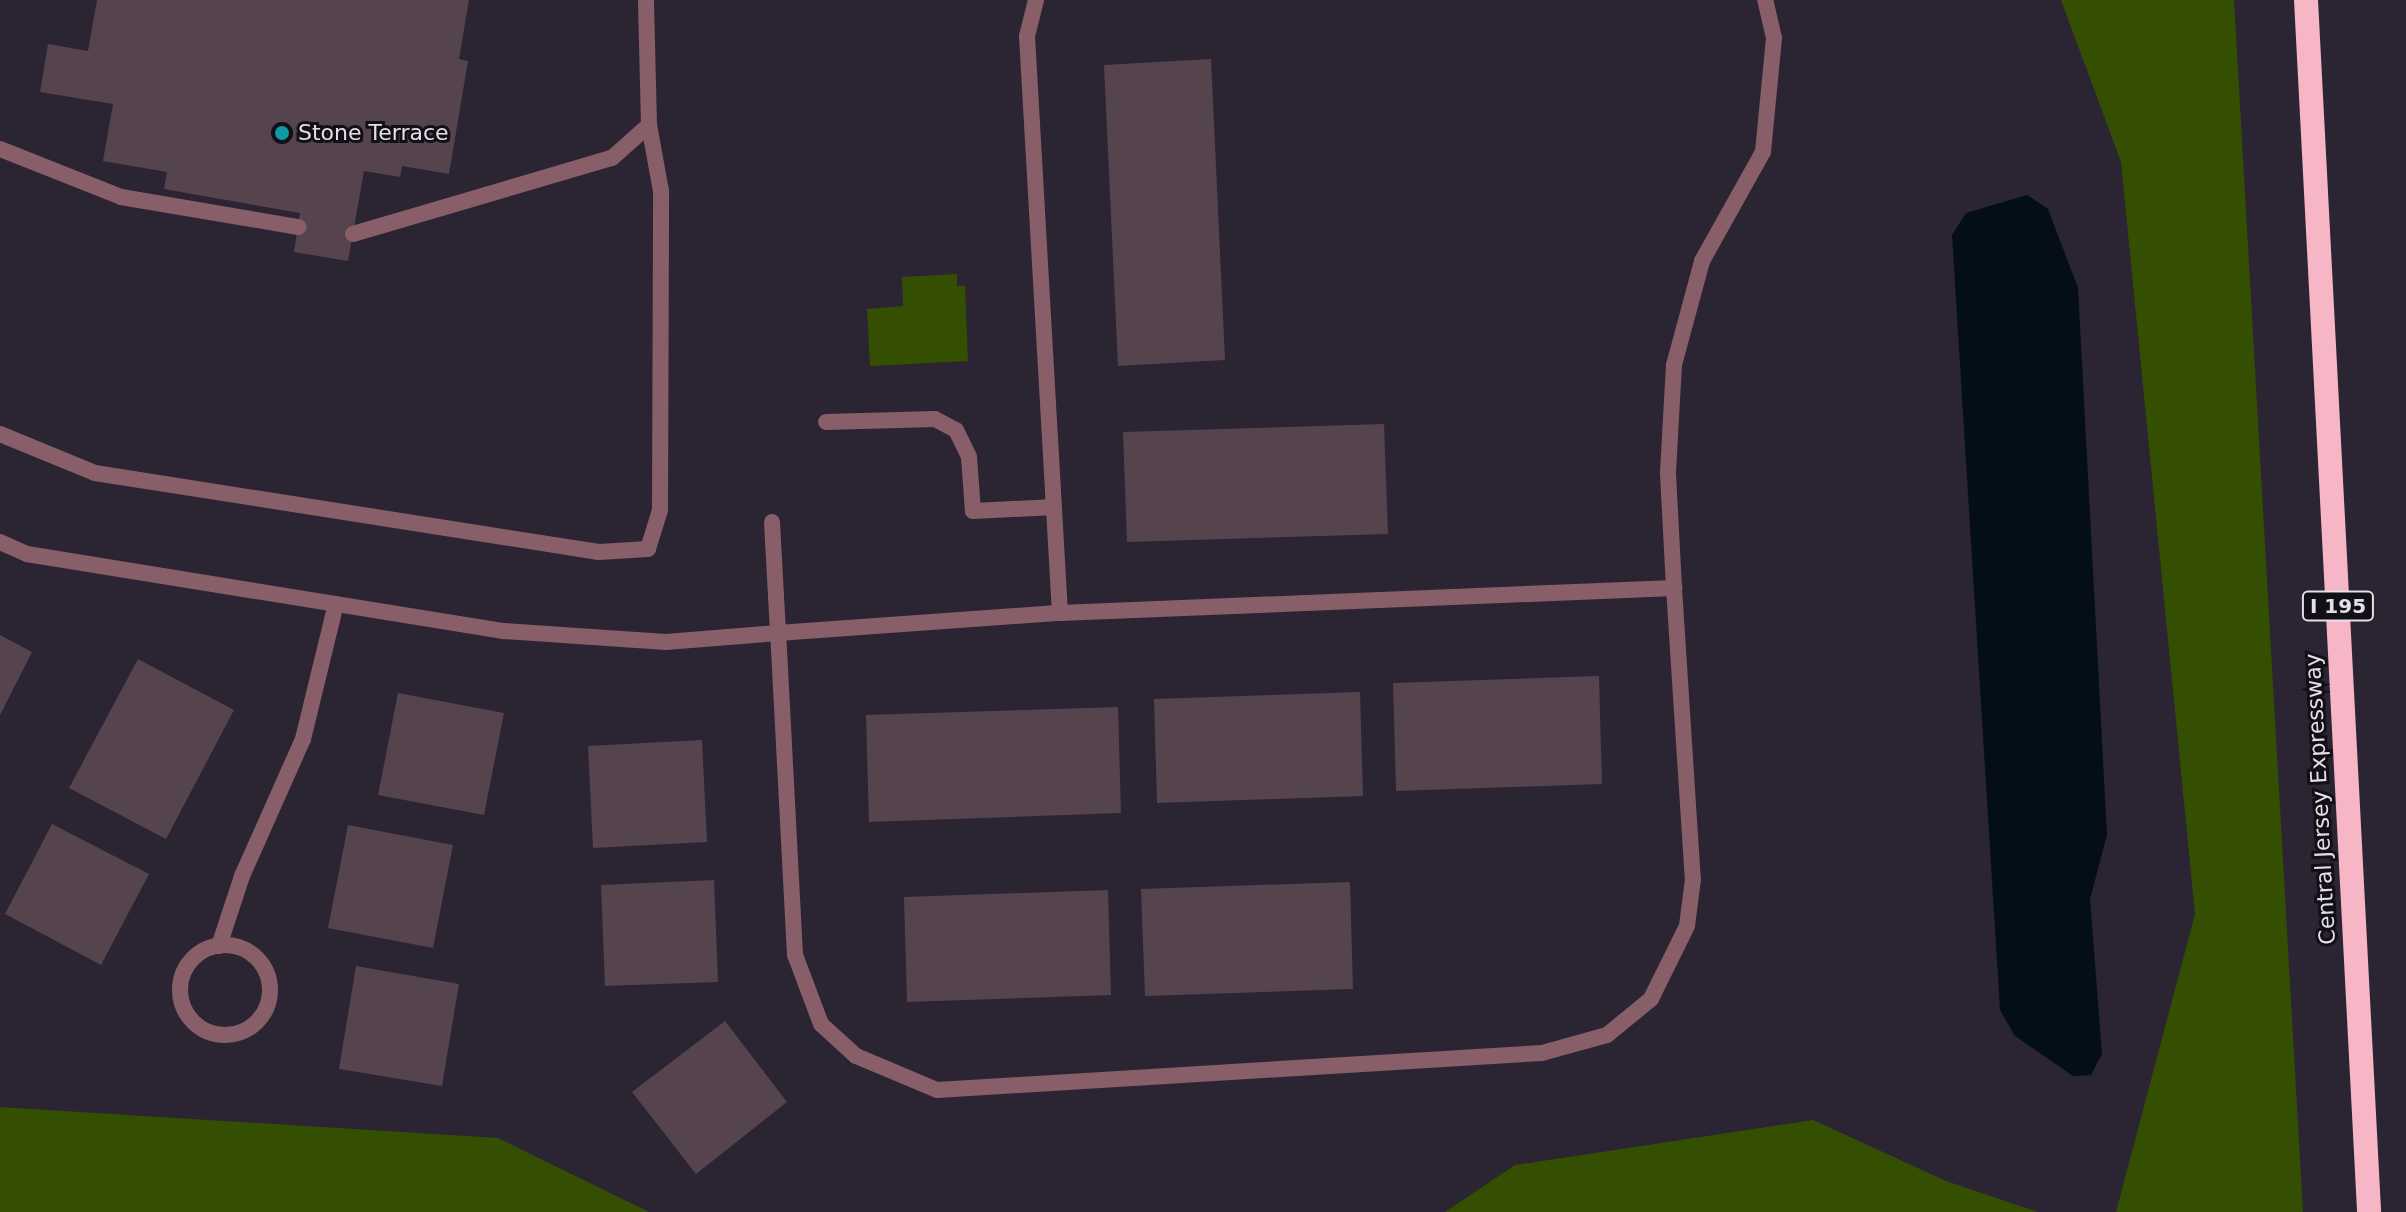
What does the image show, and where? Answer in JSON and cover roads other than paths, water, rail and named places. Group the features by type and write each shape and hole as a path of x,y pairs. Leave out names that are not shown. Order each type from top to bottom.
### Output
{"highway":[{"name":"Central Jersey Expressway","path":"2306,0 2369,1212"}],"street":[{"path":"0,434 95,473 599,552 648,549 660,510 661,191 649,125 646,0"},
{"path":"1036,0 1027,36 1060,613"},
{"path":"772,522 795,955 821,1024 856,1056 937,1090 1542,1053 1607,1035 1651,999 1687,926 1693,879 1668,472 1674,365 1702,261 1763,152 1774,38 1765,0"},
{"path":"353,234 612,158 649,125"},
{"path":"0,149 121,197 298,227"},
{"path":"826,422 935,419 956,430 969,457 973,511 1054,507"},
{"path":"0,542 27,554 504,631 666,642 1060,613 1674,588"},
{"path":"219,946 234,946 259,960 270,987 263,1015 241,1033 226,1036 197,1026 187,1015 180,986 193,959 219,946 242,876 303,739 336,604"}],"place":[{"name":"Stone Terrace","path":"282,133"}]}
